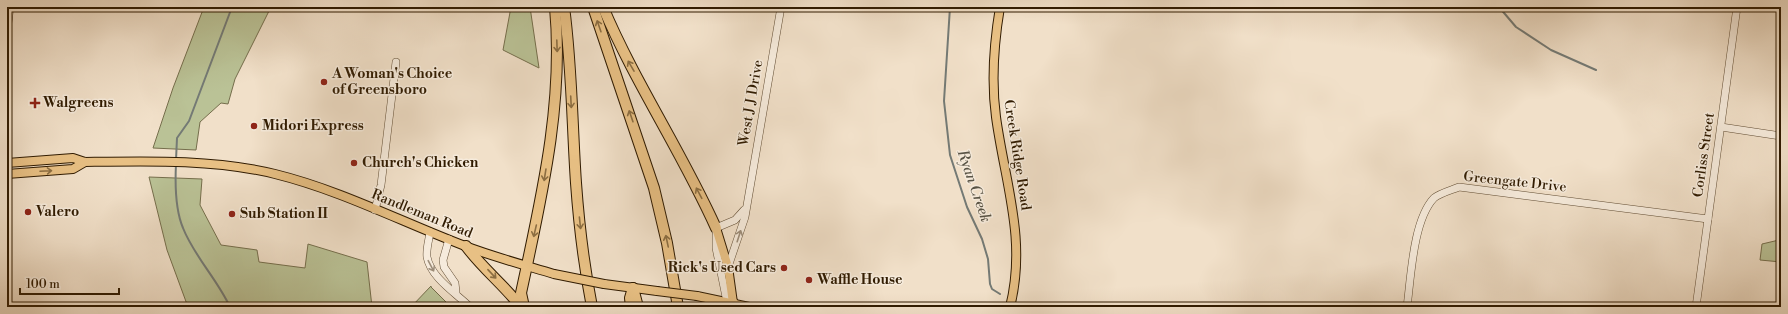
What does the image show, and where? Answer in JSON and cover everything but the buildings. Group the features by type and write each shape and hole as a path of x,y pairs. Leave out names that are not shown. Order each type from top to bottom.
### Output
{"highway":[{"path":"522,307 521,293 542,197 554,117 557,54 554,7"},
{"path":"564,7 569,51 578,212 584,267 592,307"},
{"path":"593,7 654,188 667,242 678,307"},
{"path":"602,7 622,49 657,112 716,228"},
{"path":"466,246 477,261 487,269 522,307"},
{"path":"631,307 630,298 633,288"},
{"path":"633,288 638,307"}],"main road":[{"name":"Creek Ridge Road","path":"1000,7 995,42 994,96 996,116 1013,205 1017,250 1017,272 1010,307"},
{"name":"Randleman Road","path":"7,163 73,158 85,162 228,166 280,176 324,189 449,240 554,274 604,284 697,296 749,307"},
{"name":"Randleman Road","path":"7,174 73,170 85,162"},
{"name":"West J J Drive","path":"716,228 728,267 731,304"}],"street":[{"path":"7,31 10,7"},
{"name":"West J J Drive","path":"728,267 743,223 781,7"},
{"name":"Corliss Street","path":"1696,307 1737,7"},
{"path":"375,210 381,186 396,62"},
{"path":"1721,127 1781,136"},
{"name":"Greengate Drive","path":"1407,307 1418,227 1426,208 1435,197 1459,187 1708,219"},
{"name":"West J J Drive","path":"716,228 738,218 746,204"},
{"path":"716,228 716,248 731,304"},
{"path":"430,232 427,251 433,271 470,307"},
{"path":"449,240 443,260 444,267 455,283 456,292"},
{"path":"7,304 10,307"}],"green space":[{"path":"204,7 271,7 235,79 228,104 221,103 200,122 196,150 153,148 173,88"},
{"path":"511,7 530,7 539,68 503,50"},
{"path":"149,177 202,179 200,205 221,245 257,250 259,262 305,268 308,244 367,262 372,307 188,307 167,250"},
{"path":"1781,221 1781,262 1760,260 1762,244 1779,240"},
{"path":"431,286 451,307 411,307"}],"waterway":[{"path":"176,160 177,138 189,121 232,7"},
{"name":"Ryan Creek","path":"950,7 944,101 950,155 967,207 982,239 988,259 990,284 992,289 1000,294"},
{"path":"1499,7 1516,27 1551,50 1596,70"},
{"path":"176,164 177,205 180,221 193,248 219,287 230,307"}],"place":[{"name":"A Woman's Choice of Greensboro","path":"324,82"},
{"name":"Walgreens","path":"35,103"},
{"name":"Midori Express","path":"254,126"},
{"name":"Church's Chicken","path":"354,163"},
{"name":"Valero","path":"28,212"},
{"name":"Sub Station II","path":"232,214"},
{"name":"Rick's Used Cars","path":"784,268"},
{"name":"Waffle House","path":"809,280"}]}
